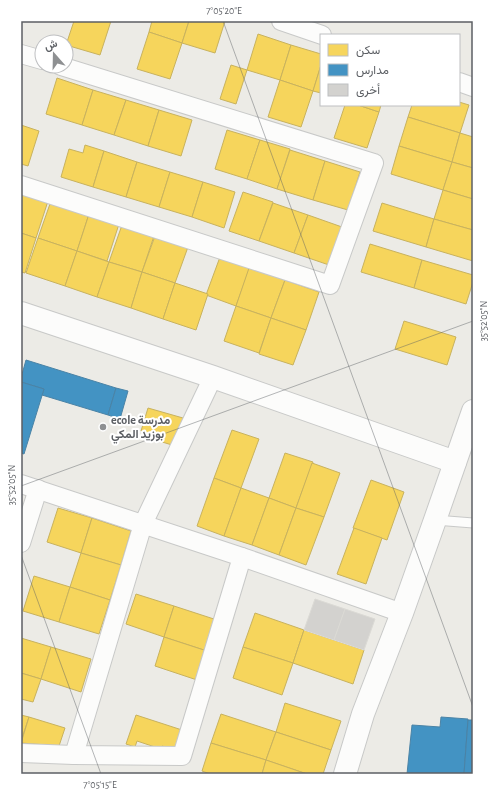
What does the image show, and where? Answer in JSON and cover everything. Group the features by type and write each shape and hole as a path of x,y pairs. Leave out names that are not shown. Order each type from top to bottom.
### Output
{"street":[{"path":"290,22 320,34"},
{"path":"21,54 34,58"},
{"path":"21,185 330,285 374,163 74,70"},
{"path":"460,82 473,87"},
{"path":"21,313 213,377 455,462"},
{"path":"74,755 143,524 213,377"},
{"path":"345,774 363,714 402,613 473,411"},
{"path":"21,484 242,557 402,613"},
{"path":"21,543 38,490"},
{"path":"21,753 182,756 242,557"}],"lane":[{"path":"435,520 473,523"}],"building: سكن":[{"path":"74,21 111,21 100,55 74,47 74,34 70,34"},
{"path":"152,21 189,21 182,43 149,32"},
{"path":"189,21 225,21 215,53 182,43"},
{"path":"149,32 182,43 170,79 137,69"},
{"path":"258,34 291,45 280,80 247,70"},
{"path":"291,45 320,54 320,68 313,91 280,80"},
{"path":"231,65 247,70 236,104 220,99"},
{"path":"320,68 320,93 313,91"},
{"path":"57,78 93,90 82,125 46,114"},
{"path":"280,80 313,91 301,127 268,117"},
{"path":"93,90 126,100 114,135 82,125"},
{"path":"126,100 159,110 148,146 114,135"},
{"path":"460,102 469,105 460,133 408,117 412,106 460,106"},
{"path":"345,106 361,106 379,112 367,148 334,138"},
{"path":"361,106 381,106 379,112"},
{"path":"159,110 192,120 181,156 148,146"},
{"path":"408,117 460,133 452,162 399,146"},
{"path":"21,125 39,131 28,166 21,164"},
{"path":"227,130 260,140 247,179 215,169"},
{"path":"460,133 473,137 473,168 452,162"},
{"path":"260,140 290,149 277,189 247,179"},
{"path":"85,145 104,151 93,187 61,177 69,149 83,153"},
{"path":"399,146 452,162 443,190 391,174"},
{"path":"290,150 325,161 313,200 277,189"},
{"path":"104,151 137,162 126,197 93,187"},
{"path":"325,161 360,172 348,210 313,200"},
{"path":"137,162 170,172 159,207 126,197"},
{"path":"452,162 473,168 473,199 443,190"},
{"path":"170,172 203,182 192,217 159,207"},
{"path":"203,182 235,192 224,228 192,217"},
{"path":"443,190 473,199 473,230 434,219"},
{"path":"243,192 273,202 259,241 229,231"},
{"path":"21,193 48,201 36,238 21,233"},
{"path":"51,201 89,214 77,251 38,238"},
{"path":"273,203 308,215 294,253 259,241"},
{"path":"382,203 434,219 426,247 373,231"},
{"path":"89,214 119,224 107,261 77,251"},
{"path":"308,215 342,227 329,265 294,253"},
{"path":"434,219 473,230 473,261 426,247"},
{"path":"122,225 154,236 142,272 109,262"},
{"path":"21,233 36,238 25,273 21,272"},
{"path":"155,236 188,247 175,283 142,272"},
{"path":"38,238 77,251 65,286 26,273"},
{"path":"370,244 422,260 414,288 361,272"},
{"path":"77,251 109,262 97,297 65,286"},
{"path":"220,257 250,267 236,306 206,295"},
{"path":"422,260 473,275 473,282 466,304 414,288"},
{"path":"109,262 142,272 131,308 97,297"},
{"path":"249,268 285,280 271,318 236,306"},
{"path":"142,272 175,283 163,319 131,308"},
{"path":"285,280 319,292 306,330 271,318"},
{"path":"175,283 208,294 196,330 163,319"},
{"path":"236,306 271,318 259,353 224,341"},
{"path":"271,318 306,330 293,365 259,354"},
{"path":"404,321 456,337 447,365 395,349"},
{"path":"148,408 183,418 176,442 172,445 159,441 160,437 141,431"},
{"path":"232,430 259,439 241,488 214,478"},
{"path":"285,453 313,462 296,508 269,498"},
{"path":"312,463 340,473 324,517 296,508"},
{"path":"214,478 241,488 224,536 197,526"},
{"path":"371,480 404,492 387,540 353,528"},
{"path":"241,488 269,498 252,545 224,536"},
{"path":"269,498 296,508 279,555 252,545"},
{"path":"58,508 92,518 81,553 47,542"},
{"path":"296,508 324,517 306,565 279,555"},
{"path":"92,518 131,531 121,565 81,553"},
{"path":"354,528 382,538 366,584 337,574"},
{"path":"81,553 121,565 110,600 70,587"},
{"path":"34,576 70,587 59,622 23,611"},
{"path":"70,587 110,600 99,634 59,622"},
{"path":"136,594 174,606 164,637 126,624"},
{"path":"174,606 220,621 210,652 164,637"},
{"path":"255,613 304,630 293,663 243,647"},
{"path":"304,630 364,650 353,684 293,663"},
{"path":"164,637 210,652 200,681 155,666"},
{"path":"21,638 51,647 41,679 21,673"},
{"path":"51,647 91,659 81,692 41,679"},
{"path":"243,647 293,663 282,695 233,678"},
{"path":"21,673 41,679 33,702 21,699"},
{"path":"285,703 341,721 331,750 276,732"},
{"path":"221,714 276,732 266,760 211,743"},
{"path":"21,715 29,717 21,741"},
{"path":"136,715 182,730 175,750 162,746 161,749 137,741 135,747 126,744"},
{"path":"29,717 65,728 59,746 21,743"},
{"path":"421,728 455,730 453,762 418,759"},
{"path":"276,732 331,750 323,774 307,774 266,760"},
{"path":"211,743 266,760 262,774 210,774 202,771"},
{"path":"266,760 307,774 262,774"}],"building: مدارس":[{"path":"26,360 116,388 108,415 42,395 44,389 21,382"},
{"path":"21,382 44,389 24,454 21,453"},
{"path":"116,388 128,391 120,419 108,415"},
{"path":"441,717 468,719 464,774 407,774 412,725 440,727"},
{"path":"468,720 473,720 473,774 464,774"}],"building: أخرى":[{"path":"315,599 345,609 334,640 304,630"},
{"path":"345,609 375,619 364,650 334,640"}],"place":[{"name":"ecole مدرسة بوزيد المكي","path":"103,427"}]}
